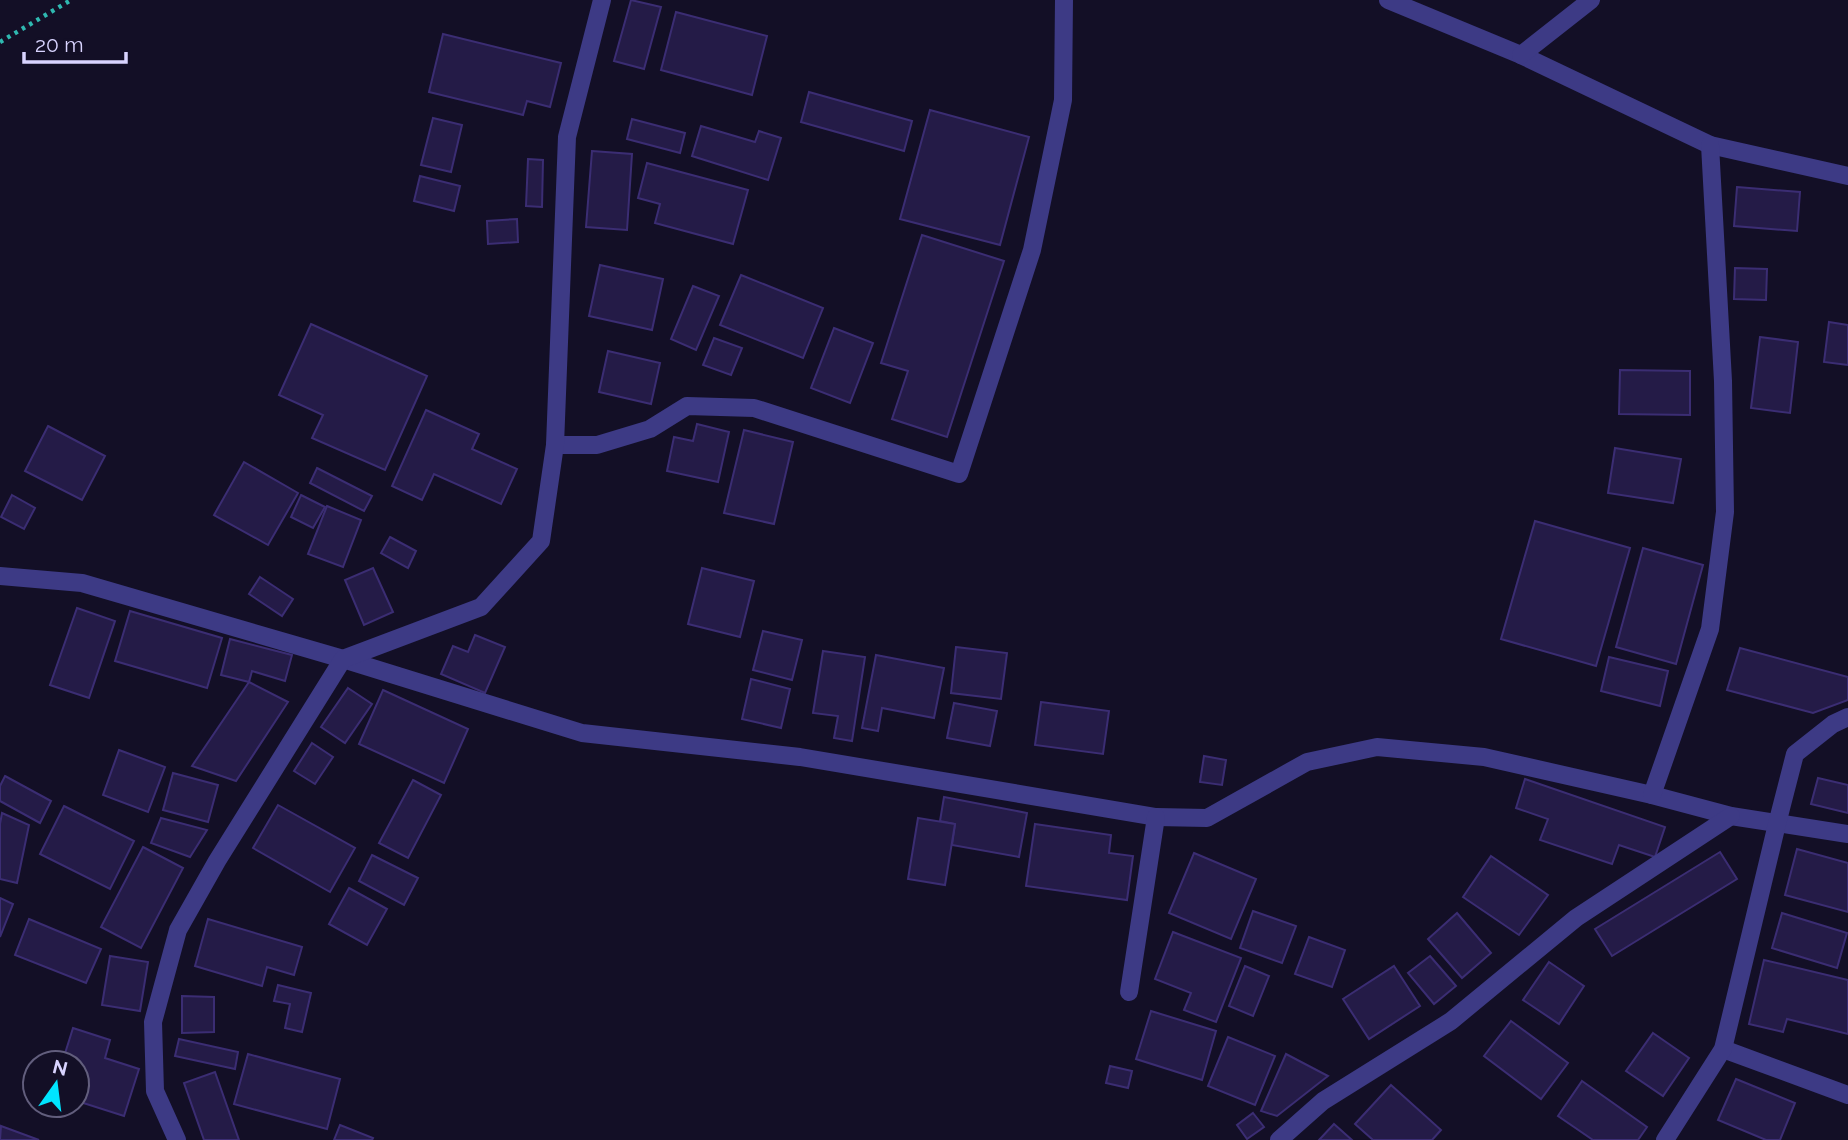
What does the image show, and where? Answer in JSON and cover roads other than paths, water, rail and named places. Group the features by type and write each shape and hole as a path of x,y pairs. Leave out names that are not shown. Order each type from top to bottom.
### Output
{"street":[{"path":"177,1140 155,1091 153,1023 178,930 217,861 342,659 481,607 541,541 555,446 566,137 602,0"},
{"path":"555,446 597,445 650,429 687,406 754,408 959,474 1031,250 1063,100 1064,0"},
{"path":"1388,0 1521,55 1710,145 1848,176"},
{"path":"1521,55 1591,0"},
{"path":"1652,795 1710,629 1726,512 1723,381 1710,145"},
{"path":"0,576 82,583 582,733 800,757 1156,817 1207,818 1307,762 1377,747 1484,757 1731,816 1848,834"},
{"path":"1665,1140 1723,1049 1795,754 1833,724 1848,717"},
{"path":"1279,1140 1322,1101 1451,1021 1576,918 1731,816"},
{"path":"1129,992 1156,817"},
{"path":"1723,1049 1848,1095"}]}
